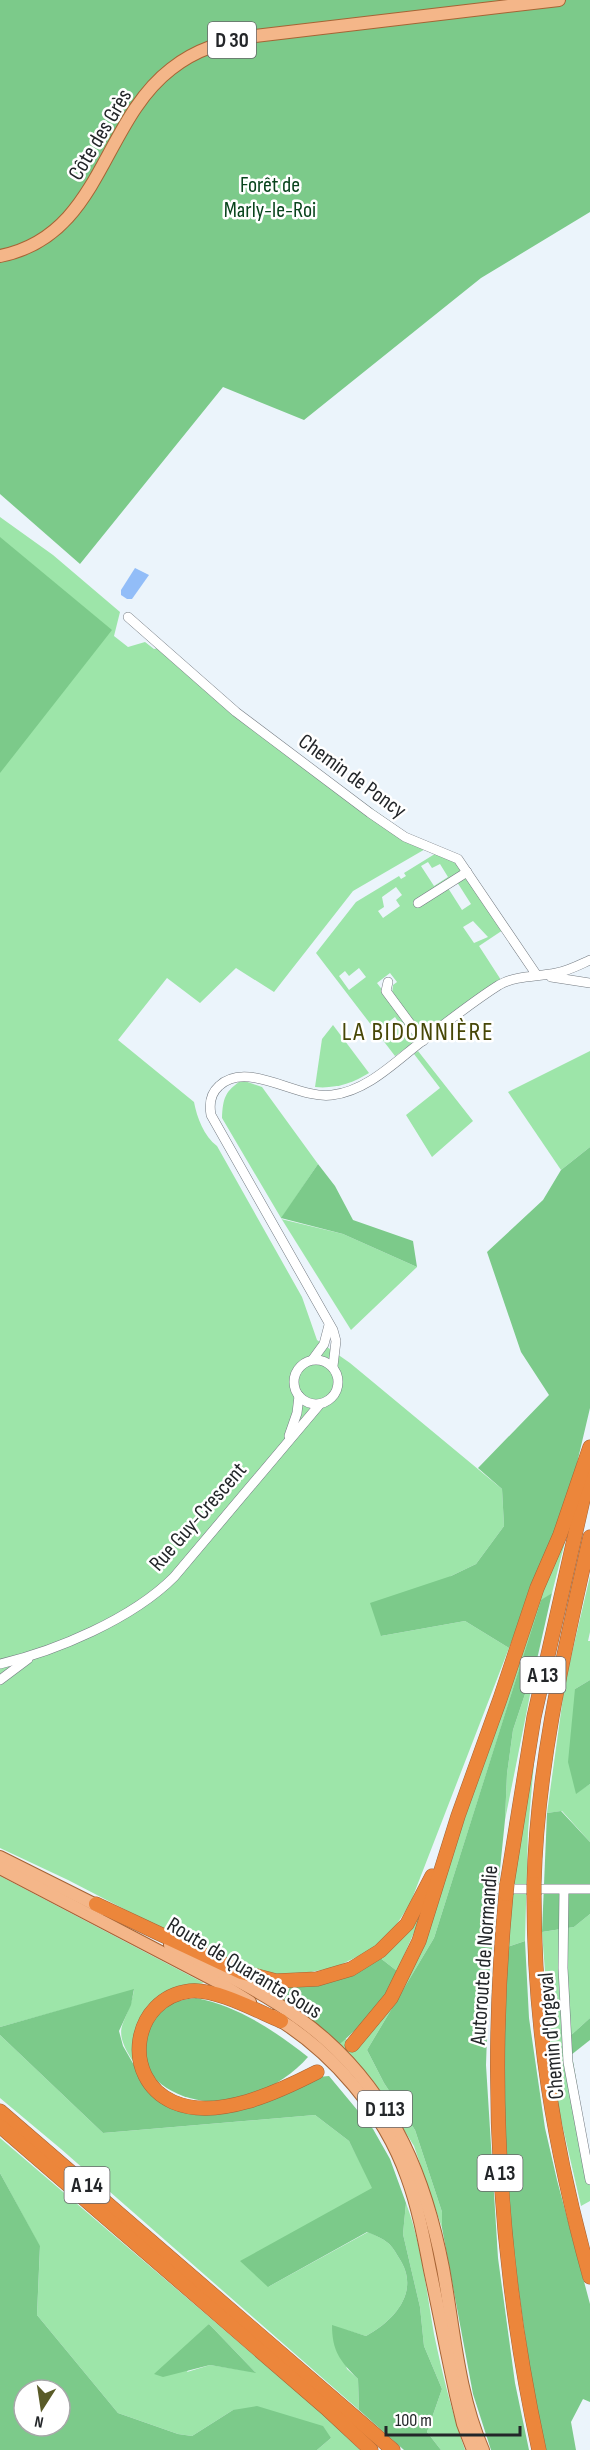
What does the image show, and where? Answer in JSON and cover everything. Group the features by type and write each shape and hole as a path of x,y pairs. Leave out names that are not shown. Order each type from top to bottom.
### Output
{"highway":[{"path":"351,2045 392,1998 419,1941 458,1816 537,1588 567,1514 590,1447"},
{"name":"Autoroute de Normandie","path":"539,2450 514,2315 501,2179 498,2036 502,1889 534,1717 590,1468"},
{"name":"Autoroute de Normandie","path":"590,1537 548,1733 537,1819 534,1889 536,1984 545,2072 567,2189 590,2277"},
{"path":"96,1905 241,1972 276,1980 317,1979 351,1969 380,1951 407,1924 426,1888 458,1816"},
{"path":"281,2020 208,1993 190,1991 165,1999 149,2013 140,2031 139,2051 143,2072 154,2088 172,2102 197,2107 216,2107 251,2101 282,2090 317,2072"},
{"name":"A 14","path":"0,2111 220,2308 393,2450"},
{"name":"A 14","path":"0,2126 168,2263"},
{"name":"A 14","path":"220,2308 371,2450"}],"main road":[{"name":"Côte des Grès","path":"0,256 26,249 63,224 80,205 93,185 134,111 148,92 169,70 203,49 231,40 255,36 559,0"},
{"name":"Route de Quarante Sous","path":"0,1857 96,1905 273,2002 324,2038 356,2071 392,2118 417,2170 434,2220 460,2372 472,2420 483,2450"},
{"name":"Route de Quarante Sous","path":"0,1868 218,1983 281,2020 324,2054 350,2081 382,2125 407,2176 420,2223 458,2405 473,2450"}],"street":[{"name":"Chemin de Poncy","path":"128,617 236,712 370,813 405,837 458,859 540,975"},
{"path":"418,903 467,872"},
{"path":"388,982 386,992 423,1041 500,984 560,973 590,960"},
{"path":"540,975 590,983"},
{"name":"Rue Guy-Crescent","path":"0,1664 32,1656 115,1619 169,1582 320,1404 330,1399 338,1387 338,1376 333,1366 336,1341 333,1330 211,1115 209,1106 212,1094 230,1078 255,1078 312,1095 334,1095 369,1081 423,1041"},
{"name":"Rue Guy-Crescent","path":"288,1441 297,1413 299,1396 294,1385 296,1372 306,1361 313,1359 324,1344 329,1325"},
{"path":"313,1359 333,1366"},
{"path":"299,1396 308,1403 320,1404"},
{"name":"Rue Guy-Crescent","path":"0,1680 32,1656"},
{"path":"502,1889 590,1888"},
{"name":"Chemin d'Orgeval","path":"564,1890 563,1968 568,2062 590,2179"}],"green space":[{"name":"Forêt de Marly-le-Roi","path":"0,0 590,0 590,212 481,278 304,420 223,387 80,564 0,494"},
{"path":"0,517 53,555 120,612 114,636 128,647 145,642 154,649 158,648 205,689 427,848 353,891 274,992 236,968 200,1003 167,978 118,1040 194,1102 205,1132 217,1146 302,1297 317,1340 350,1363 502,1489 504,1526 476,1564 451,1576 381,1636 465,1621 509,1648 410,1904 389,1936 375,1948 336,1967 276,1975 232,1965 68,1880 0,1848"},
{"path":"0,537 112,630 0,773"},
{"path":"438,852 458,862 464,872 419,899 415,899 414,906 421,907 422,904 448,888 462,910 471,904 457,882 466,876 503,930 479,946 501,980 423,1035 392,994 393,985 397,982 390,973 377,983 414,1032 413,1037 416,1041 395,1056 316,953 356,902 399,876 401,879 406,876 404,873","holes":["428,862 432,868 440,864 448,877 434,886 421,866","396,887 402,895 396,900 400,906 383,918 378,911 384,907 382,897","473,921 488,937 474,943 463,927","359,968 366,977 349,990 339,976 345,971 349,976","395,1017 401,1026 393,1032 395,1035 388,1041 379,1029"]},
{"path":"333,1025 369,1073 344,1085 315,1087 322,1039"},
{"path":"418,1051 473,1121 432,1157 406,1115 440,1088 414,1054"},
{"path":"590,1051 590,1147 561,1170 508,1092"},
{"path":"242,1080 262,1087 318,1164 281,1219 222,1118 226,1096"},
{"path":"590,1147 590,1408 574,1476 561,1518 509,1648 465,1621 381,1636 370,1603 451,1576 476,1564 504,1526 502,1489 478,1468 549,1395 521,1352 487,1252 543,1200 561,1170"},
{"path":"318,1164 335,1186 353,1220 413,1241 417,1267 343,1234 281,1218"},
{"path":"282,1219 343,1234 417,1267 351,1330"},
{"path":"567,1534 552,1593 541,1601 434,1938 367,2050 384,2083 415,2130 442,2212 442,2228 414,2146 374,2082 340,2044 345,2038 354,2047 373,2027 449,1865 540,1593"},
{"path":"590,1576 588,1641 590,1641 590,1680 575,1689 576,1793 590,1784 590,1842 562,1811 547,1813 565,1683"},
{"path":"552,1593 538,1655 513,1730 489,1977 486,2065 498,2258 515,2383 529,2450 491,2450 473,2394 442,2228 442,2212 415,2130 384,2083 367,2050 434,1938 541,1600"},
{"path":"538,1655 505,1820 507,1774 513,1730"},
{"path":"590,1680 590,1784 576,1794 568,1762 575,1689"},
{"path":"537,1729 528,1831 525,1941 507,1947 515,1861"},
{"path":"561,1811 590,1842 590,1914 574,1927 542,1932 547,1813"},
{"path":"0,1876 204,1983 171,1992 158,1998 149,2006 137,2028 134,2063 122,2041 121,2033 134,1990 0,2027"},
{"path":"419,1912 423,1912 397,1971 379,1957"},
{"path":"590,1914 590,2018 569,2037 590,2162 590,2201 581,2206 554,2089 542,1932 574,1927"},
{"path":"525,1941 529,2018 545,2128 590,2304 590,2402 583,2399 571,2422 576,2450 545,2450 531,2377 506,2200 503,2058 507,1947"},
{"path":"379,1957 397,1971 385,1998 340,2044 282,2002 290,1987 327,1982"},
{"path":"134,1989 131,2005 119,2031 123,2046 142,2079 203,2113 318,2077 329,2076 373,2129 390,2159 406,2203 403,2234 420,2307 424,2346 442,2389 427,2432 441,2450 404,2450 359,2410 358,2379 346,2367 335,2349 332,2325 366,2336 386,2322 402,2303 407,2282 405,2270 389,2244 367,2232 268,2287 240,2261 372,2188 349,2141 315,2115 103,2133 0,2035 0,2027"},
{"path":"196,1998 241,2013 308,2057 281,2080 248,2096 224,2101 208,2101 192,2099 176,2093 162,2085 151,2074 145,2061 144,2045 149,2028 162,2009 179,2001"},
{"path":"590,2018 590,2040 571,2055 569,2037"},
{"path":"0,2035 103,2133 315,2115 349,2141 373,2188 268,2287 368,2232 392,2248 405,2270 407,2282 406,2293 395,2313 366,2336 332,2326 347,2369 358,2379 359,2410 0,2098"},
{"path":"0,2138 325,2416 360,2450 317,2450 331,2438 233,2410 192,2436 178,2434 118,2413 37,2315 40,2247 0,2173","holes":["209,2324 255,2372 210,2365 187,2372"]},
{"path":"0,2173 40,2246 37,2315 118,2413 178,2434 192,2436 233,2410 257,2406 323,2426 331,2438 317,2450 0,2450"},
{"path":"406,2203 420,2251 440,2363 465,2450 441,2450 427,2432 442,2389 424,2346 420,2307 403,2234"},
{"path":"209,2324 256,2373 210,2365 163,2377 154,2374"}],"water":[{"path":"135,568 149,575 132,599 127,599 121,595 121,590"}],"district":[{"name":"LA BIDONNIÈRE","path":"418,1031"}]}
